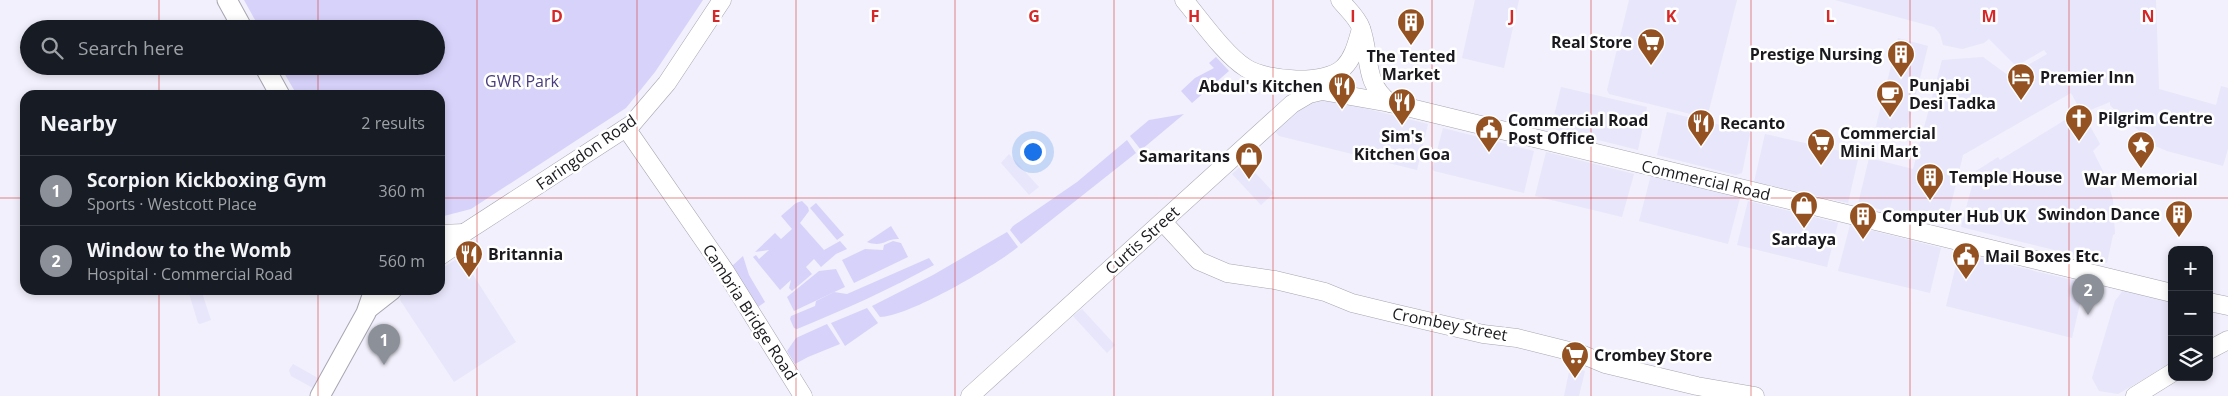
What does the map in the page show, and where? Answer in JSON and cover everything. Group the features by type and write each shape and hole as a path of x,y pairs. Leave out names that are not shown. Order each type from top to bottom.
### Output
{"main road":[{"path":"227,0 238,20"},
{"path":"269,75 277,90"},
{"path":"320,396 369,308 373,295"},
{"path":"369,308 386,295"}],"street":[{"name":"Faringdon Road","path":"445,253 456,246 464,233 626,128 640,116 666,83 722,0"},
{"path":"1184,0 1232,55 1252,71 1284,78 1316,80 1340,71 1351,58 1361,29"},
{"path":"1340,0 1361,29 1370,76 1377,91 1390,103"},
{"path":"1284,78 1293,92 1292,104"},
{"name":"Commercial Road","path":"1292,104 1309,94 1322,91 1390,103 2168,292"},
{"name":"Curtis Street","path":"970,396 1292,104"},
{"name":"Cambria Bridge Road","path":"626,128 725,271 803,396"},
{"name":"Crombey Street","path":"1163,222 1199,261 1227,273 1268,278 1326,292 1352,303 1483,334 1524,340 1581,354 1614,366 1708,388 1755,396"},
{"path":"445,234 464,233"},
{"path":"2213,303 2228,306"},
{"path":"2213,348 2228,340"},
{"path":"2135,396 2168,375"}],"shaded area":[{"path":"1475,0 1519,0 1504,68 1462,58"},
{"path":"1629,0 1737,0 1707,118 1609,94 1607,90"},
{"path":"1835,0 2156,0 2159,89 2216,105 2221,86 2228,88 2228,149 2223,166 2155,146 2156,143 2121,117 2110,105 2110,102 2083,113 2100,144 2093,151 2107,179 2113,200 2115,234 2113,235 2107,263 1961,227 1976,171 1998,157 2000,160 2078,112 2082,113 2071,93 1963,155 1946,225 1858,204 1869,158 1913,169 1942,60 1983,57 2009,76 2047,54 2044,50 2018,65 2014,64 1989,39 1984,43 1962,49 1943,45 1940,34 1934,27"},
{"path":"1898,38 1928,46 1904,142 1874,134"},
{"path":"1561,87 1647,107 1638,150 1551,128"},
{"path":"1315,96 1428,124 1417,170 1279,136 1273,129"},
{"path":"1667,112 1749,132 1742,173 1736,175 1657,155"},
{"path":"1443,128 1534,151 1524,193 1434,171 1432,169"},
{"path":"1765,134 1859,155 1848,203 1754,182"},
{"path":"1546,152 1634,174 1622,217 1535,196"},
{"path":"1009,154 1039,187 1029,195 1001,163"},
{"name":"Samaritans","path":"1245,162 1274,193 1261,205 1232,174"},
{"path":"1651,175 1740,198 1728,244 1639,221"},
{"path":"1748,201 1838,223 1827,267 1737,245"},
{"path":"1850,225 1941,248 1930,293 1838,271"},
{"path":"1959,253 2085,283 2072,338 1946,306"},
{"path":"461,256 516,342 454,382 400,300 401,295 445,295 445,267"},
{"path":"2124,289 2168,297 2168,365 2118,394 2099,391 2092,378 2115,301"},
{"path":"190,295 203,295 211,320 198,323"},
{"path":"1082,309 1115,345 1107,353 1073,316"},
{"path":"293,364 318,378 313,388 291,376 289,370"},
{"name":"Crombey Store","path":"1570,367 1585,371 1579,396 1564,396"}],"green space":[{"name":"GWR Park","path":"244,0 703,0 655,72 626,108 471,209 445,216 445,90 294,90 285,75 445,75 445,20 255,20"},
{"path":"1216,57 1229,71 1192,103 1181,91 1195,78 1214,68 1209,63"},
{"path":"1184,114 1141,150 1130,136 1149,120"},
{"path":"1127,140 1136,153 1021,244 1010,230 1013,226 1077,182"},
{"path":"802,201 809,211 800,223 824,250 840,241 847,249 836,254 821,267 814,259 806,267 812,274 792,291 789,288 791,280 780,290 753,257 756,255 759,259 769,250 755,252 775,233 781,239 792,229 781,216 796,203"},
{"path":"816,203 844,235 837,240 810,208"},
{"path":"891,226 899,239 877,244 867,242"},
{"path":"1007,232 1018,247 951,289 894,315 880,317 872,306 933,275"},
{"path":"893,241 901,243 908,257 854,283 842,260 865,249 883,250 884,245"},
{"path":"743,256 749,275 765,302 758,307 732,266"},
{"path":"929,258 934,265 917,274 832,314 797,329 794,328 790,319 791,316 815,306 816,301 834,292 847,294"},
{"path":"836,269 845,287 794,311 787,297 819,271"},
{"path":"867,308 878,323 845,346 831,323"},
{"path":"827,324 840,344 795,364 787,351 796,338"}],"place":[{"name":"The Tented Market","path":"1411,46"},
{"name":"Real Store","path":"1651,66"},
{"name":"Prestige Nursing","path":"1901,78"},
{"name":"Premier Inn","path":"2021,101"},
{"name":"Abdul's Kitchen","path":"1342,110"},
{"name":"Punjabi Desi Tadka","path":"1890,118"},
{"name":"Sim's Kitchen Goa","path":"1402,126"},
{"name":"Pilgrim Centre","path":"2079,142"},
{"name":"Recanto","path":"1701,147"},
{"name":"Commercial Road Post Office","path":"1489,153"},
{"name":"Commercial Mini Mart","path":"1821,166"},
{"name":"War Memorial","path":"2141,169"},
{"name":"Samaritans","path":"1249,180"},
{"name":"Temple House","path":"1930,201"},
{"name":"Sardaya","path":"1804,229"},
{"name":"Swindon Dance","path":"2179,238"},
{"name":"Computer Hub UK","path":"1863,240"},
{"name":"Britannia","path":"469,278"},
{"name":"Mail Boxes Etc.","path":"1966,280"},
{"name":"Window to the Womb","path":"2088,315"},
{"name":"Scorpion Kickboxing Gym","path":"384,365"},
{"name":"Crombey Store","path":"1575,379"}]}
